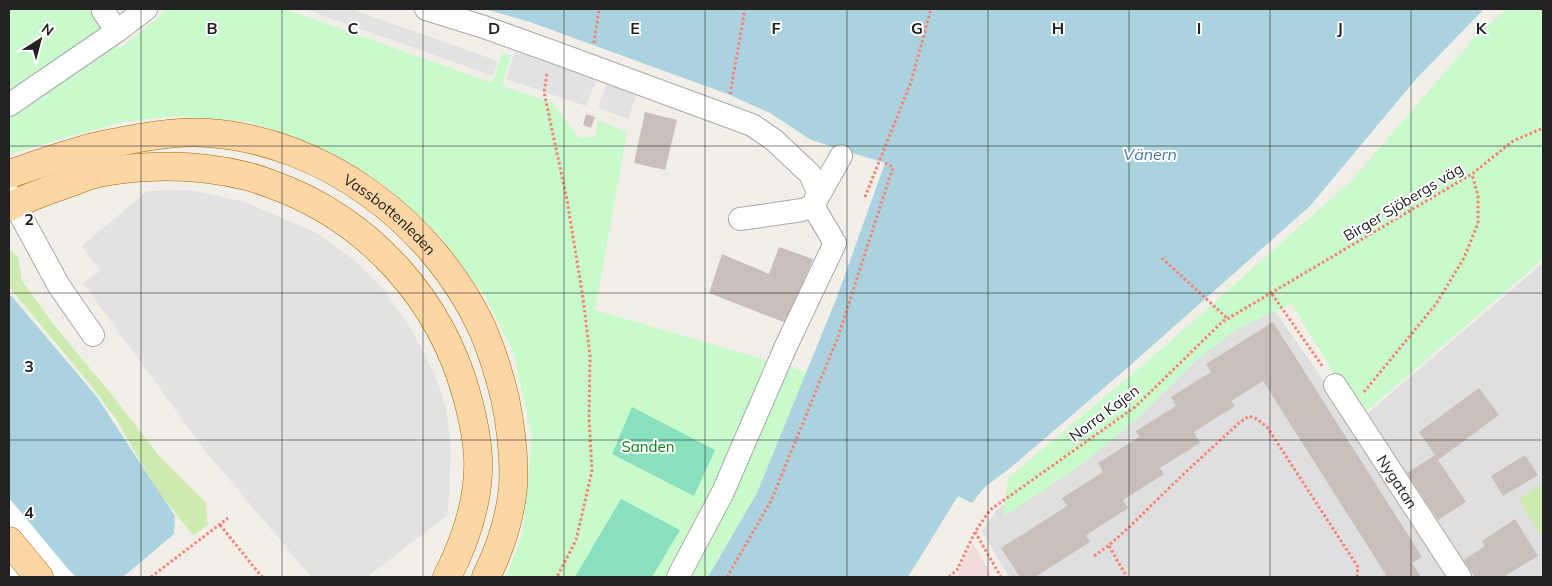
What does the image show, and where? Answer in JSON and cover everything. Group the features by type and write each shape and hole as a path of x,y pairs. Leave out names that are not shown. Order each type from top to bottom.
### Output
{"main road":[{"name":"Vassbottenleden","path":"9,174 109,143 169,132 208,133 234,136 286,149 340,174 385,205 413,231 452,276 470,304 482,328 502,386 513,439 513,489 509,515 502,538 486,577"},
{"name":"Vassbottenleden","path":"10,202 96,174 170,166 208,169 247,176 287,190 319,205 352,227 380,250 408,280 431,311 450,346 463,381 473,419 478,457 476,494 469,528 458,558 447,577"},
{"path":"9,542 39,577"}],"street":[{"path":"104,9 103,11 117,31"},
{"path":"9,105 146,9"},
{"path":"426,9 484,27 752,125 774,140 810,174 818,192 813,206"},
{"path":"740,219 802,210 813,206 840,156"},
{"path":"10,202 59,286 93,335"},
{"path":"678,577 723,492 786,346 835,243 813,206"},
{"name":"Nygatan","path":"1335,385 1460,577"}],"path":[{"path":"594,46 599,9"},
{"path":"730,95 745,9"},
{"path":"864,196 911,82 931,9"},
{"path":"551,51 544,92 567,200 590,356 589,419 592,471 576,540 557,577"},
{"name":"Birger Sjöbergs väg","path":"1272,294 1472,174 1513,142 1543,128"},
{"path":"727,577 771,502 838,338 894,167 885,163"},
{"path":"1351,408 1436,304 1464,258 1478,223 1478,196 1472,174"},
{"path":"1162,258 1228,319"},
{"path":"1272,294 1335,385"},
{"name":"Norra Kajen","path":"949,577 957,570 975,532 990,510 1135,406 1222,322 1272,294"},
{"path":"1094,556 1109,546 1239,422 1249,416 1257,419 1267,427 1358,567 1357,577"},
{"path":"151,577 228,518"},
{"path":"220,525 262,577"},
{"path":"975,532 1001,577"},
{"path":"1109,546 1127,577"}],"shaded area":[{"path":"304,9 351,9 498,61 493,76"},
{"path":"516,48 598,76 586,106 506,79"},
{"path":"608,80 638,90 628,119 598,108"},
{"path":"189,190 242,201 317,233 353,259 384,290 412,330 435,375 446,407 451,446 448,515 367,577 311,577 204,449 83,283 100,271 82,246 147,191"},
{"path":"1543,263 1543,574 1537,577 1469,577 1368,413"},
{"path":"1268,301 1345,411 1447,577 1009,577 982,531 997,510 1136,410 1221,329"},
{"path":"973,543 992,577 956,577"}],"green space":[{"name":"Sanden","path":"9,9 88,9 120,49 168,9 285,9 492,83 503,53 511,56 502,86 553,103 579,138 595,137 598,120 627,132 595,310 807,372 757,493 708,577 505,577 522,536 532,437 513,351 485,296 443,239 390,189 346,160 298,138 250,122 175,116 122,122 9,154"},
{"path":"1507,9 1543,9 1543,259 1360,417 1292,304 1237,329 1199,358 1138,418 1080,466 1003,517 1008,478 1156,354 1351,181 1478,34"},
{"path":"9,248 18,257 22,281 58,330 160,457 206,503 208,525 194,535 157,490 116,419 89,383 9,287"},
{"path":"632,407 715,450 694,496 612,454"},
{"path":"1543,483 1543,540 1519,500"},
{"path":"621,499 680,530 652,577 575,577"}],"water":[{"name":"Vänern","path":"485,9 1484,9 1416,79 1310,206 1126,369 985,487 972,503 958,496 908,577 708,577 757,493 837,297 885,163 811,140 770,113 730,95 530,22"},
{"path":"9,293 97,397 175,516 174,534 123,577 9,577"}],"pier":[{"path":"9,498 68,569 76,577 9,577"}],"building":[{"path":"645,112 677,120 665,170 634,163"},
{"path":"586,114 595,117 591,128 583,125"},
{"path":"779,247 813,259 786,323 709,293 722,254 769,274"},
{"path":"1273,322 1422,557 1412,563 1421,577 1383,577 1386,575 1263,381 1231,401 1235,406 1194,432 1200,443 1160,468 1164,474 1123,500 1128,508 1086,535 1090,542 1035,577 1020,577 1001,548 1067,506 1062,498 1103,472 1098,463 1139,437 1136,431 1176,406 1171,397 1211,372 1206,364"},
{"path":"1479,388 1499,415 1438,460 1466,502 1438,520 1407,473 1435,455 1419,432"},
{"path":"1525,455 1538,475 1503,496 1491,476"},
{"path":"1515,519 1538,556 1503,577 1475,577 1464,560 1485,546 1482,541"}]}
